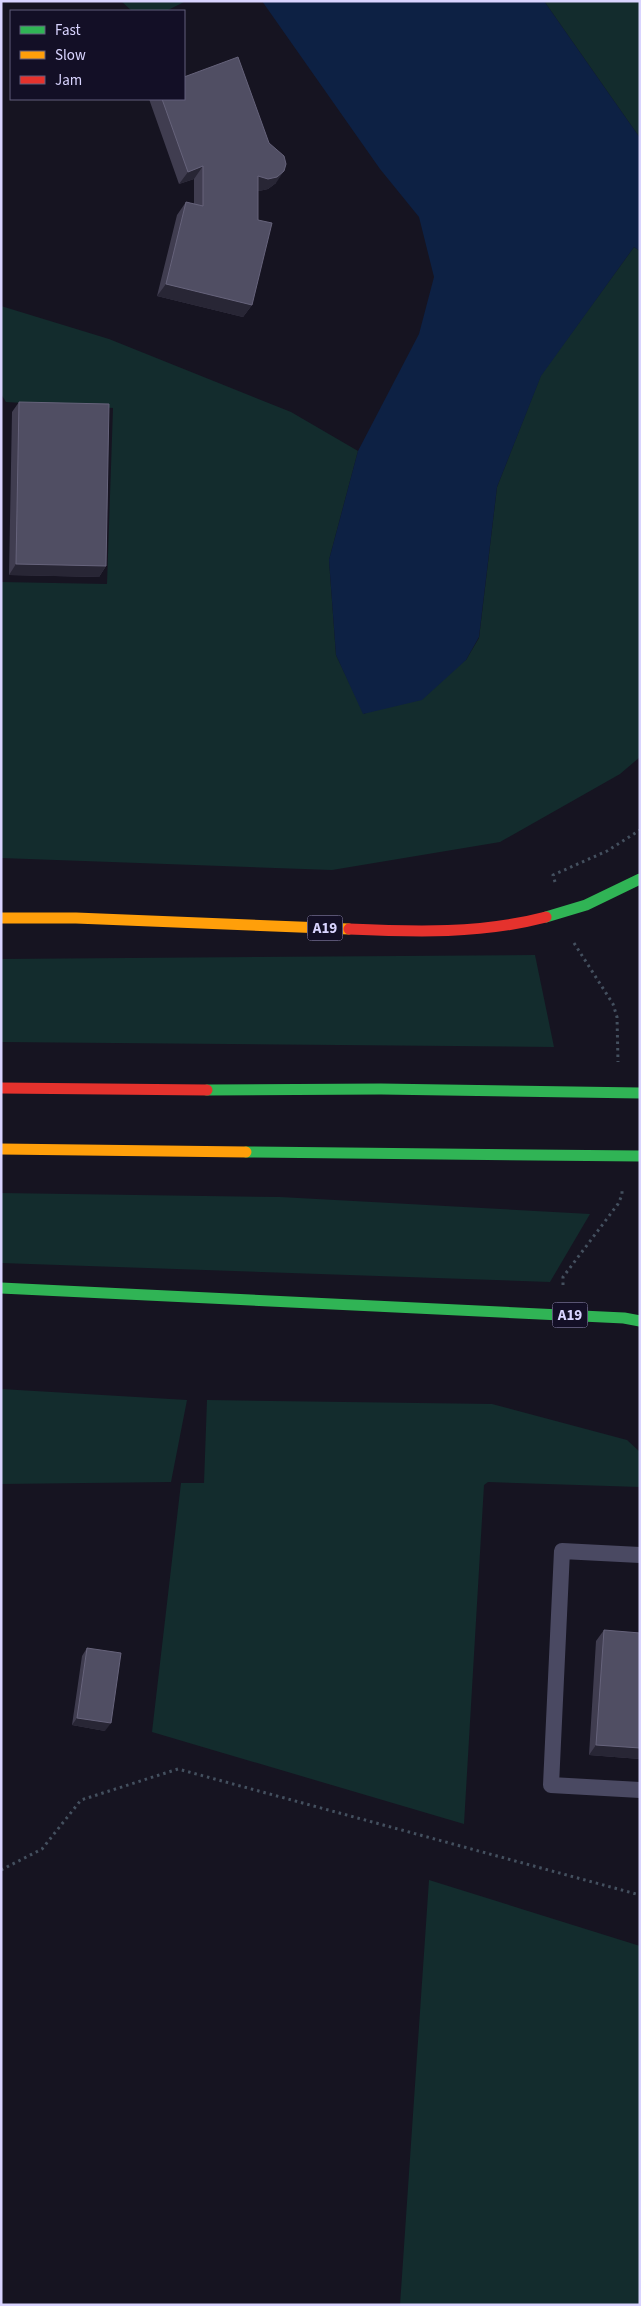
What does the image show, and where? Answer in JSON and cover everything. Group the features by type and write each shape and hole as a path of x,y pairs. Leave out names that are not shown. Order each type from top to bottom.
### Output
{"highway":[{"name":"A19","path":"1,918 76,918 421,932 469,930 516,925 565,913 640,879"},
{"path":"1,1088 151,1090 381,1089 640,1093"},
{"path":"1,1149 640,1156"},
{"name":"A19","path":"1,1288 624,1318 640,1321"}],"lane":[{"path":"640,1555 562,1552 552,1785 640,1790"}],"path":[{"path":"553,875 608,851 640,830"},
{"path":"1,1870 42,1849 82,1800 178,1769 640,1895"}],"green space":[{"path":"121,1 186,1 168,10 131,10"},
{"path":"544,1 640,1 640,138"},
{"path":"634,247 640,251 640,757 620,774 500,842 332,870 1,858 1,582 107,584 113,408 6,402 1,394 1,306 109,339 291,412 358,451 329,560 336,655 364,714 466,660 479,638 497,487 541,375"},
{"path":"535,955 554,1047 1,1042 1,959"},
{"path":"1,1193 280,1197 590,1214 550,1282 1,1263"},
{"path":"1,1389 187,1400 171,1482 1,1484"},
{"path":"207,1400 492,1404 627,1440 640,1452 640,1487 488,1482 484,1485 464,1824 152,1732 181,1483 204,1483"},
{"path":"429,1880 640,1946 640,2305 400,2305"}],"water":[{"path":"262,1 544,1 640,138 640,251 634,247 541,376 497,487 479,637 466,660 422,700 363,714 336,655 329,560 358,451 419,334 434,277 419,217 380,169"}],"building":[{"path":"238,57 269,143 284,156 286,164 284,171 277,177 268,179 258,176 258,220 272,223 252,305 166,284 186,202 203,206 203,166 188,172 162,100 185,100 185,77"},
{"path":"19,402 109,404 106,566 16,564"},
{"path":"604,1630 640,1633 640,1748 596,1745"},
{"path":"87,1648 121,1653 111,1723 77,1718"}],"traffic: fast":[{"path":"546,917 586,905 640,879"},
{"path":"207,1090 381,1089 640,1093"},
{"path":"246,1152 640,1156"},
{"path":"1,1288 624,1318 640,1321"}],"traffic: slow":[{"path":"1,918 76,918 349,929"},
{"path":"1,1149 246,1152"}],"traffic: jam":[{"path":"349,929 448,931 522,923 546,917"},
{"path":"1,1088 207,1090"}]}
